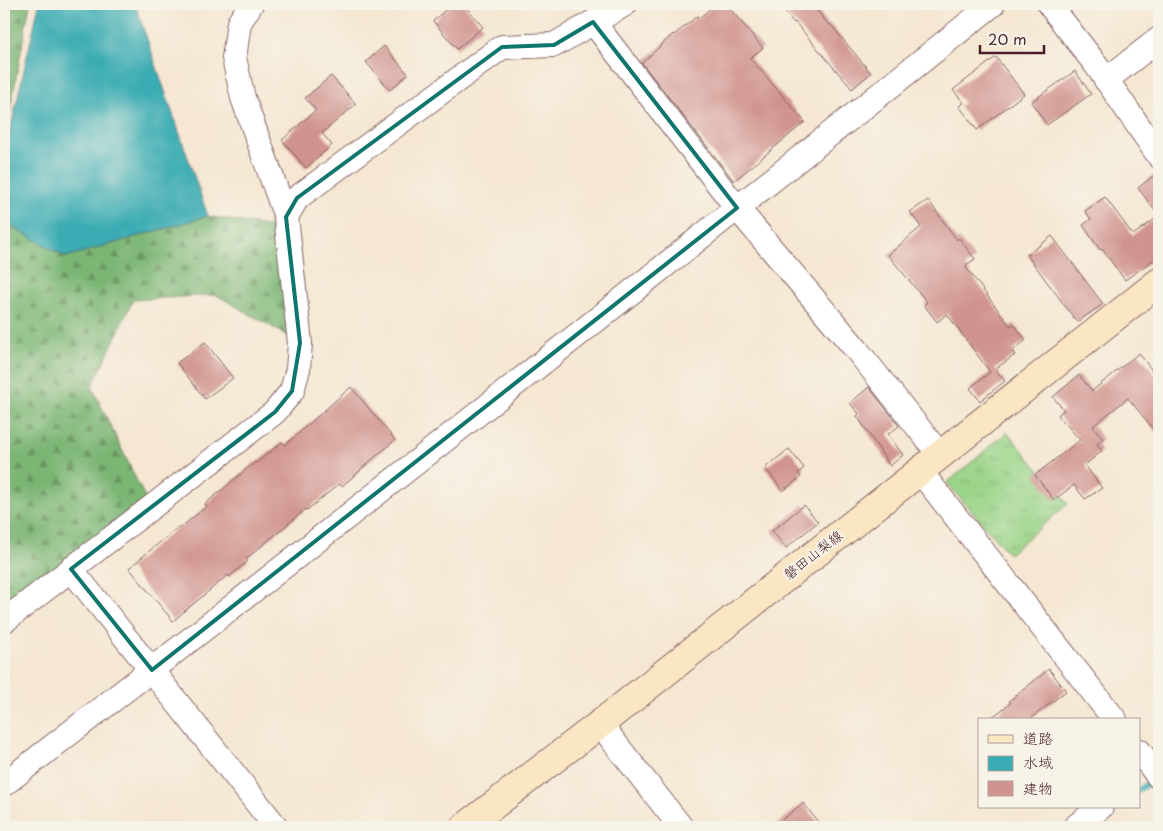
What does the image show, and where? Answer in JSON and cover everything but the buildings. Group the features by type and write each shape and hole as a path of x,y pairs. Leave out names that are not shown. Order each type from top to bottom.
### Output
{"main road":[{"name":"磐田山梨線","path":"466,827 600,724 1159,282"}],"street":[{"path":"4,621 275,412 292,391 298,369 300,343 286,217 243,98 234,58 239,23 251,4"},
{"path":"286,217 297,198 502,47 554,45 625,4"},
{"path":"4,784 152,670 993,4"},
{"path":"1049,4 1106,80 1159,156"},
{"path":"593,22 737,208 856,349 930,463 1114,718"},
{"path":"1106,80 1159,39"},
{"path":"71,569 276,827"},
{"path":"600,724 681,827"},
{"path":"1075,827 1100,808"}],"highlighted area":[{"path":"593,22 737,208 152,670 71,569 275,412 292,391 300,343 286,217 297,198 502,47 554,45"}],"green space":[{"path":"4,4 30,4 4,143"},
{"path":"208,216 288,230 300,343 216,295 133,300 92,387 150,508 4,621 4,222 66,257"},
{"path":"1007,432 1068,504 1009,554 947,483"}],"water":[{"path":"39,4 135,4 208,216 66,257 4,222 4,157"}],"waterway":[{"path":"1140,789 1154,778"},
{"path":"1106,816 1116,808"}]}
